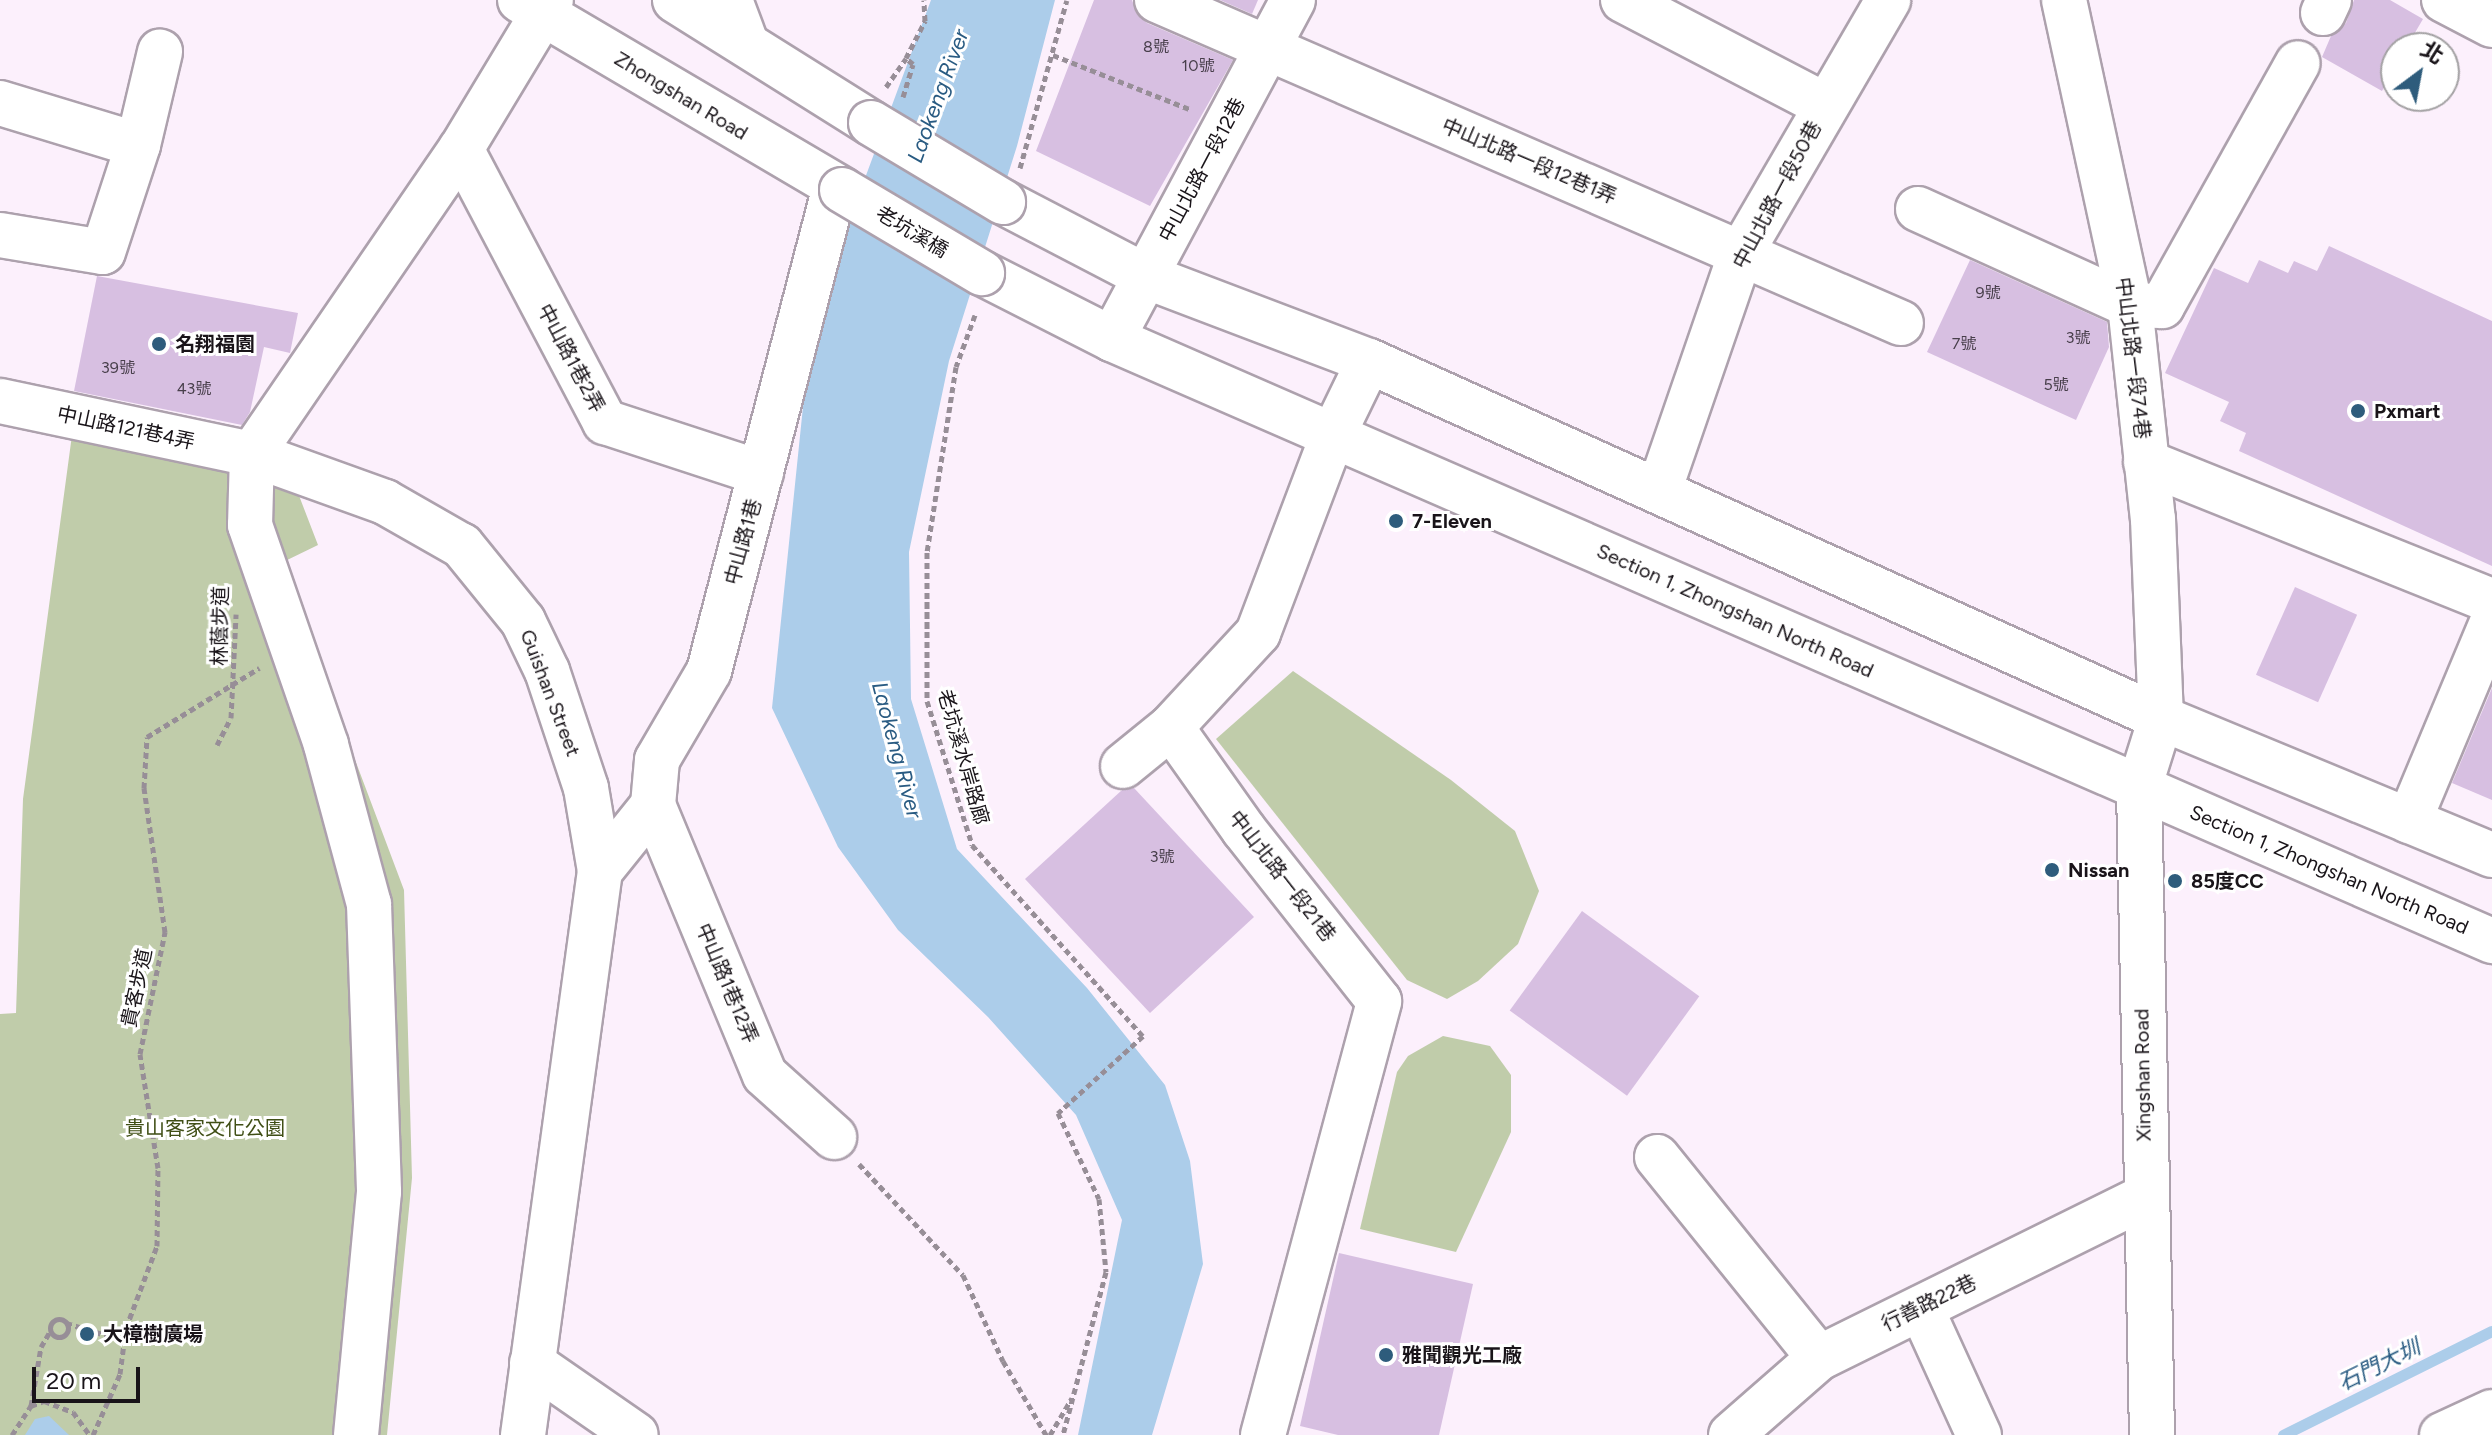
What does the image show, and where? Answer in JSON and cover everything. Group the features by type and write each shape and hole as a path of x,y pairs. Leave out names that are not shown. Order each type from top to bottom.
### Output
{"street":[{"path":"675,0 1003,202 1145,276 1369,361 2161,718 2492,855"},
{"path":"730,0 746,43"},
{"name":"中山北路一段12巷1弄","path":"1157,0 1901,323"},
{"name":"中山北路一段12巷","path":"1112,339 1293,0"},
{"path":"1623,0 1825,105"},
{"name":"中山北路一段50巷","path":"1659,491 1741,253 1888,0"},
{"path":"2444,0 2492,25"},
{"name":"中山北路一段74巷","path":"2062,2 2130,305 2146,462 2161,718"},
{"path":"356,1435 379,1192 369,904 326,745 250,525 252,454 461,149 538,5"},
{"name":"Zhongshan Road","path":"538,5 838,189"},
{"path":"0,235 103,252 138,145 160,52"},
{"path":"1918,209 2130,305 2162,306 2298,63"},
{"path":"0,103 138,145"},
{"name":"中山路1巷2弄","path":"461,149 605,422 761,473"},
{"name":"老坑溪橋","path":"838,189 986,275"},
{"name":"中山路1巷","path":"653,805 657,760 709,671 838,189"},
{"name":"Section 1, Zhongshan North Road","path":"986,275 1112,339 2492,941"},
{"path":"1123,766 1171,727 1258,633 1333,435 1369,361"},
{"name":"中山路121巷4弄","path":"0,401 252,454"},
{"name":"Guishan Street","path":"252,454 385,502 462,546 523,621 547,671 586,788 600,871 523,1435"},
{"path":"2146,462 2492,601"},
{"path":"2409,821 2492,623"},
{"name":"Xingshan Road","path":"2142,1429 2145,1197 2139,788 2161,718"},
{"name":"中山北路一段21巷","path":"1171,727 1244,830 1379,1001 1263,1435"},
{"path":"600,871 653,805"},
{"name":"中山路1巷12弄","path":"653,805 765,1075 834,1137"},
{"path":"1657,1157 1819,1358"},
{"name":"行善路22巷","path":"1731,1435 1819,1358 2145,1197"},
{"path":"1921,1308 1979,1435"},
{"path":"532,1363 636,1435"},
{"path":"2442,1435 2492,1412"}],"path":[{"path":"1031,124 1067,0"},
{"path":"1053,55 1227,124"},
{"name":"老坑溪水岸路廊","path":"986,275 956,367 927,552 927,701 972,845 1143,1036 1058,1113 1099,1199 1106,1272 1075,1393"},
{"name":"林蔭步道","path":"217,745 231,718 236,603"},
{"name":"貴客步道","path":"91,1435 107,1408 120,1374 126,1328 157,1246 158,1168 140,1054 165,932 144,788 147,737 235,680 294,652"},
{"path":"834,1137 963,1275 1003,1361 1048,1435 1075,1393"},
{"path":"12,1435 31,1406 41,1347 55,1320 109,1336 126,1328"},
{"path":"51,1330 62,1337 66,1323"},
{"path":"1063,1435 1075,1393"},
{"path":"31,1406 44,1401 73,1412 91,1435"}],"green space":[{"name":"貴山客家文化公園","path":"72,435 237,468 298,493 318,545 281,563 404,890 412,1178 387,1435 0,1435 0,1014 16,1013 23,799"},
{"path":"1293,671 1451,780 1515,831 1539,891 1518,944 1478,981 1447,999 1407,980 1216,739"},
{"path":"1443,1036 1490,1046 1511,1075 1511,1132 1456,1252 1360,1229 1397,1072 1408,1056"}],"water":[{"name":"Laokeng River","path":"931,0 1055,0 1017,146 949,361 909,552 911,699 957,849 1087,988 1165,1085 1190,1161 1203,1264 1152,1435 1078,1435 1122,1220 1076,1115 988,1017 898,930 838,847 772,708 804,397 848,224"},
{"path":"49,1416 69,1435 25,1435 35,1419"}],"building":[{"path":"1094,0 1132,0 1137,14 1147,23 1233,60 1150,206 1036,151"},
{"path":"1220,0 1258,0 1252,14"},
{"path":"2354,0 2390,0 2423,19 2415,32 2380,32 2380,90 2322,57 2331,36 2346,23"},
{"name":"Pxmart","path":"2329,246 2492,321 2492,566 2239,451 2246,433 2220,421 2229,402 2165,373 2214,268 2248,283 2259,260 2288,273 2294,261 2317,271"},
{"path":"1970,260 2107,322 2109,347 2076,420 1927,352"},
{"name":"名翔福園","path":"97,276 298,313 290,353 264,347 250,412 242,425 74,391"},
{"path":"2295,587 2357,615 2318,702 2256,675"},
{"path":"2492,688 2492,800 2452,783"},
{"path":"1134,788 1254,917 1150,1013 1025,879 1122,790"},
{"path":"1582,911 1699,996 1627,1096 1510,1011"},
{"name":"雅聞觀光工廠","path":"1339,1253 1473,1284 1439,1435 1338,1435 1300,1426"}],"waterway":[{"name":"石門大圳","path":"2283,1435 2492,1331"}],"place":[{"name":"名翔福園","path":"159,344"},
{"name":"Pxmart","path":"2358,411"},
{"name":"7-Eleven","path":"1396,521"},
{"name":"Nissan","path":"2052,870"},
{"name":"85度CC","path":"2175,881"},
{"name":"大樟樹廣場","path":"87,1334"},
{"name":"雅聞觀光工廠","path":"1386,1355"}]}
